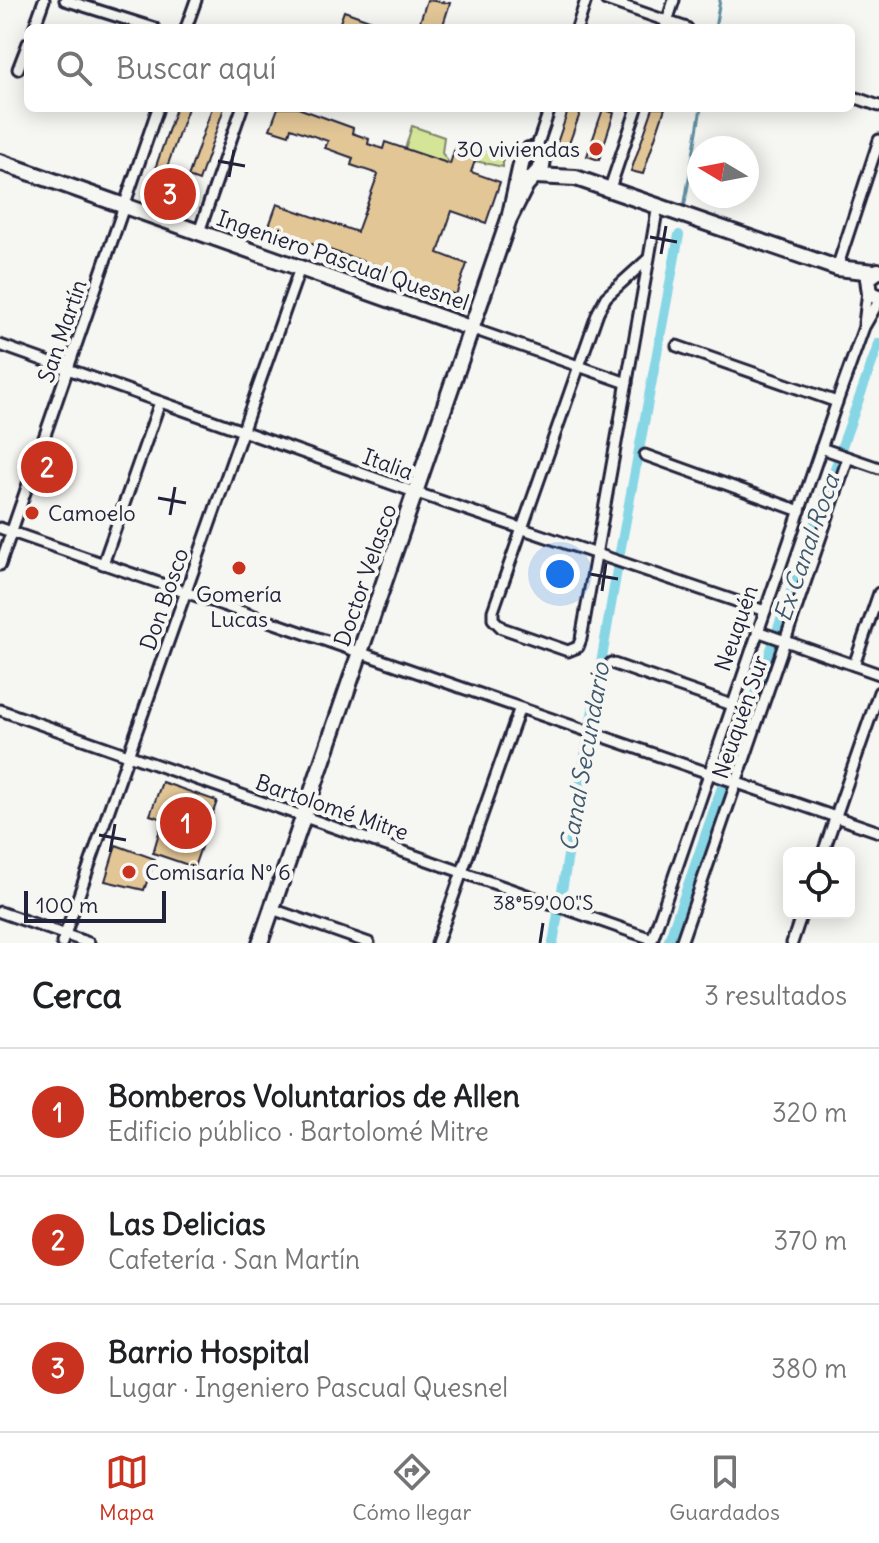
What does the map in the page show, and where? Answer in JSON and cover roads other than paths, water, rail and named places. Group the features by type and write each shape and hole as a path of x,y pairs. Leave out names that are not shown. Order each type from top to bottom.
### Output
{"main road":[{"name":"Doctor Velasco","path":"260,943 473,329 509,219 520,166 527,152 539,152 542,167 509,219"},
{"path":"539,152 576,178"},
{"name":"Ingeniero Pascual Quesnel","path":"0,162 473,329"},
{"path":"520,166 525,176 576,178 610,188 837,268 878,271"},
{"path":"837,268 873,294"},
{"path":"873,294 868,278 878,271"}],"street":[{"path":"35,24 44,0"},
{"path":"65,0 141,24"},
{"path":"187,24 196,0"},
{"path":"578,24 586,0"},
{"path":"606,0 666,24 674,0"},
{"path":"18,69 24,53"},
{"path":"855,97 879,106"},
{"name":"San Martín","path":"0,565 157,112"},
{"path":"199,232 241,112"},
{"name":"Doctor Velasco","path":"539,152 549,112"},
{"path":"610,188 636,112"},
{"path":"837,268 879,140"},
{"path":"649,258 606,297 494,607 493,619 502,628 565,651 575,650 581,639 627,383 649,258 658,205"},
{"name":"Don Bosco","path":"64,939 300,268"},
{"name":"Neuquén","path":"652,941 873,294"},
{"name":"Neuquén","path":"864,327 873,294"},
{"name":"Ingeniero Pascual Quesnel","path":"473,329 627,383"},
{"name":"Italia","path":"0,345 417,493 765,611"},
{"path":"677,346 837,402"},
{"path":"103,564 160,402"},
{"path":"821,448 879,468"},
{"path":"645,455 800,511"},
{"name":"Neuquén Sur","path":"681,943 848,458"},
{"path":"0,528 879,832"},
{"path":"854,665 879,593"},
{"path":"757,631 879,674"},
{"path":"611,663 732,705"},
{"path":"825,847 879,692"},
{"name":"Bartolomé Mitre","path":"0,710 570,909 652,941"},
{"path":"437,943 519,710"},
{"path":"272,909 369,943"},
{"path":"0,912 64,939 89,943"},
{"path":"792,943 800,919"}],"waterway":[{"path":"716,24 720,0"},
{"path":"684,208 700,112"},
{"name":"Canal Secundario","path":"620,552 679,235"},
{"name":"Ex Canal Roca","path":"841,449 879,343"},
{"name":"Ex Canal Roca","path":"776,634 837,463"},
{"name":"Canal Secundario","path":"553,943 617,570"},
{"name":"Ex Canal Roca","path":"726,776 773,644"},
{"name":"Ex Canal Roca","path":"668,943 722,787"}],"place":[{"name":"30 viviendas","path":"596,149"},
{"name":"Barrio Hospital","path":"170,194"},
{"name":"Las Delicias","path":"47,467"},
{"name":"Camoelo","path":"32,513"},
{"name":"Gomería Lucas","path":"239,568"},
{"name":"Bomberos Voluntarios de Allen","path":"186,823"},
{"name":"Comisaría N° 6","path":"129,872"}]}
